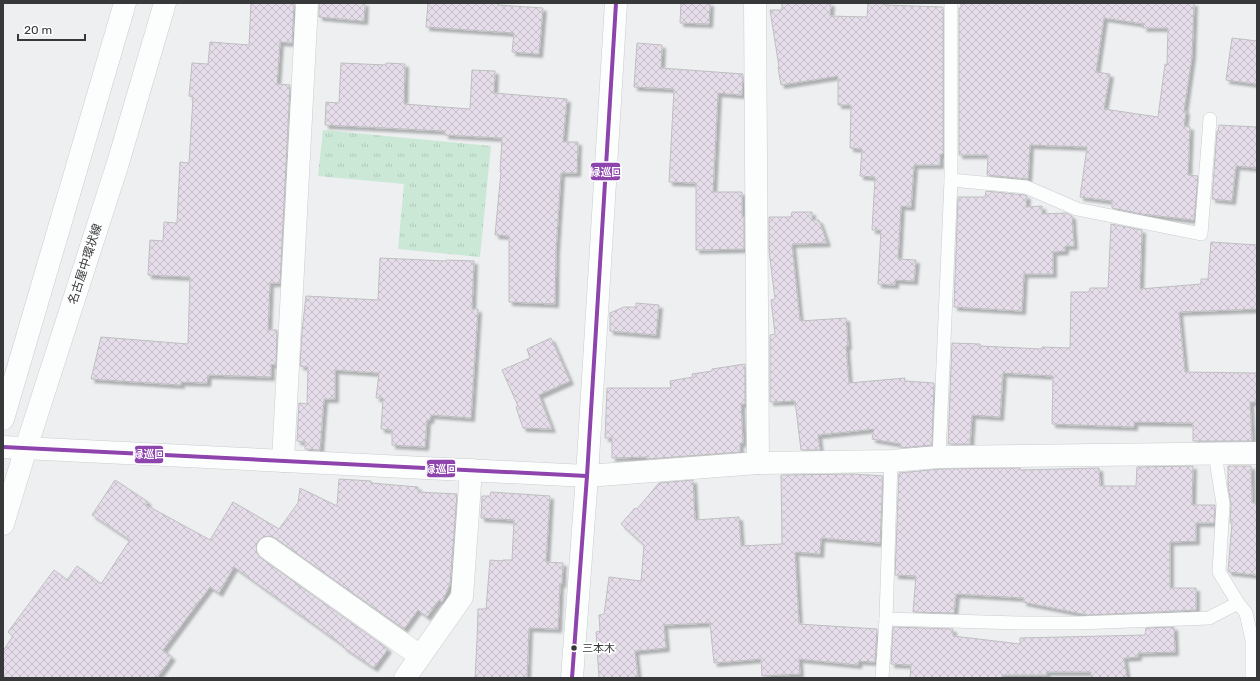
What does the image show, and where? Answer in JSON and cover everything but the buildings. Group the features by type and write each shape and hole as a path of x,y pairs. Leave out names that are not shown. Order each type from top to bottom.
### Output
{"street":[{"path":"3,419 125,3"},
{"name":"名古屋中環状線","path":"3,524 118,163 165,3"},
{"path":"283,461 307,3"},
{"path":"572,678 587,476 616,3"},
{"path":"755,3 758,463"},
{"path":"3,447 587,476 758,463 892,461 939,456 1257,453"},
{"path":"404,678 462,597 471,470"},
{"path":"268,548 420,656"}],"lane":[{"path":"939,456 951,180 951,3"},
{"path":"951,180 1026,187 1077,209 1201,234 1210,119"},
{"path":"1215,454 1223,504 1219,572 1246,613 1252,640 1252,678"},
{"path":"882,678 886,619 892,461"},
{"path":"886,619 1013,623 1078,623 1209,618 1238,603"}],"green space":[{"path":"323,130 491,146 480,257 398,249 404,184 318,176"}],"transit line":[{"name":"緑巡回","path":"572,678 587,476 616,3"},
{"name":"緑巡回","path":"3,447 587,476"}],"place":[{"name":"三本木","path":"574,648"}]}
